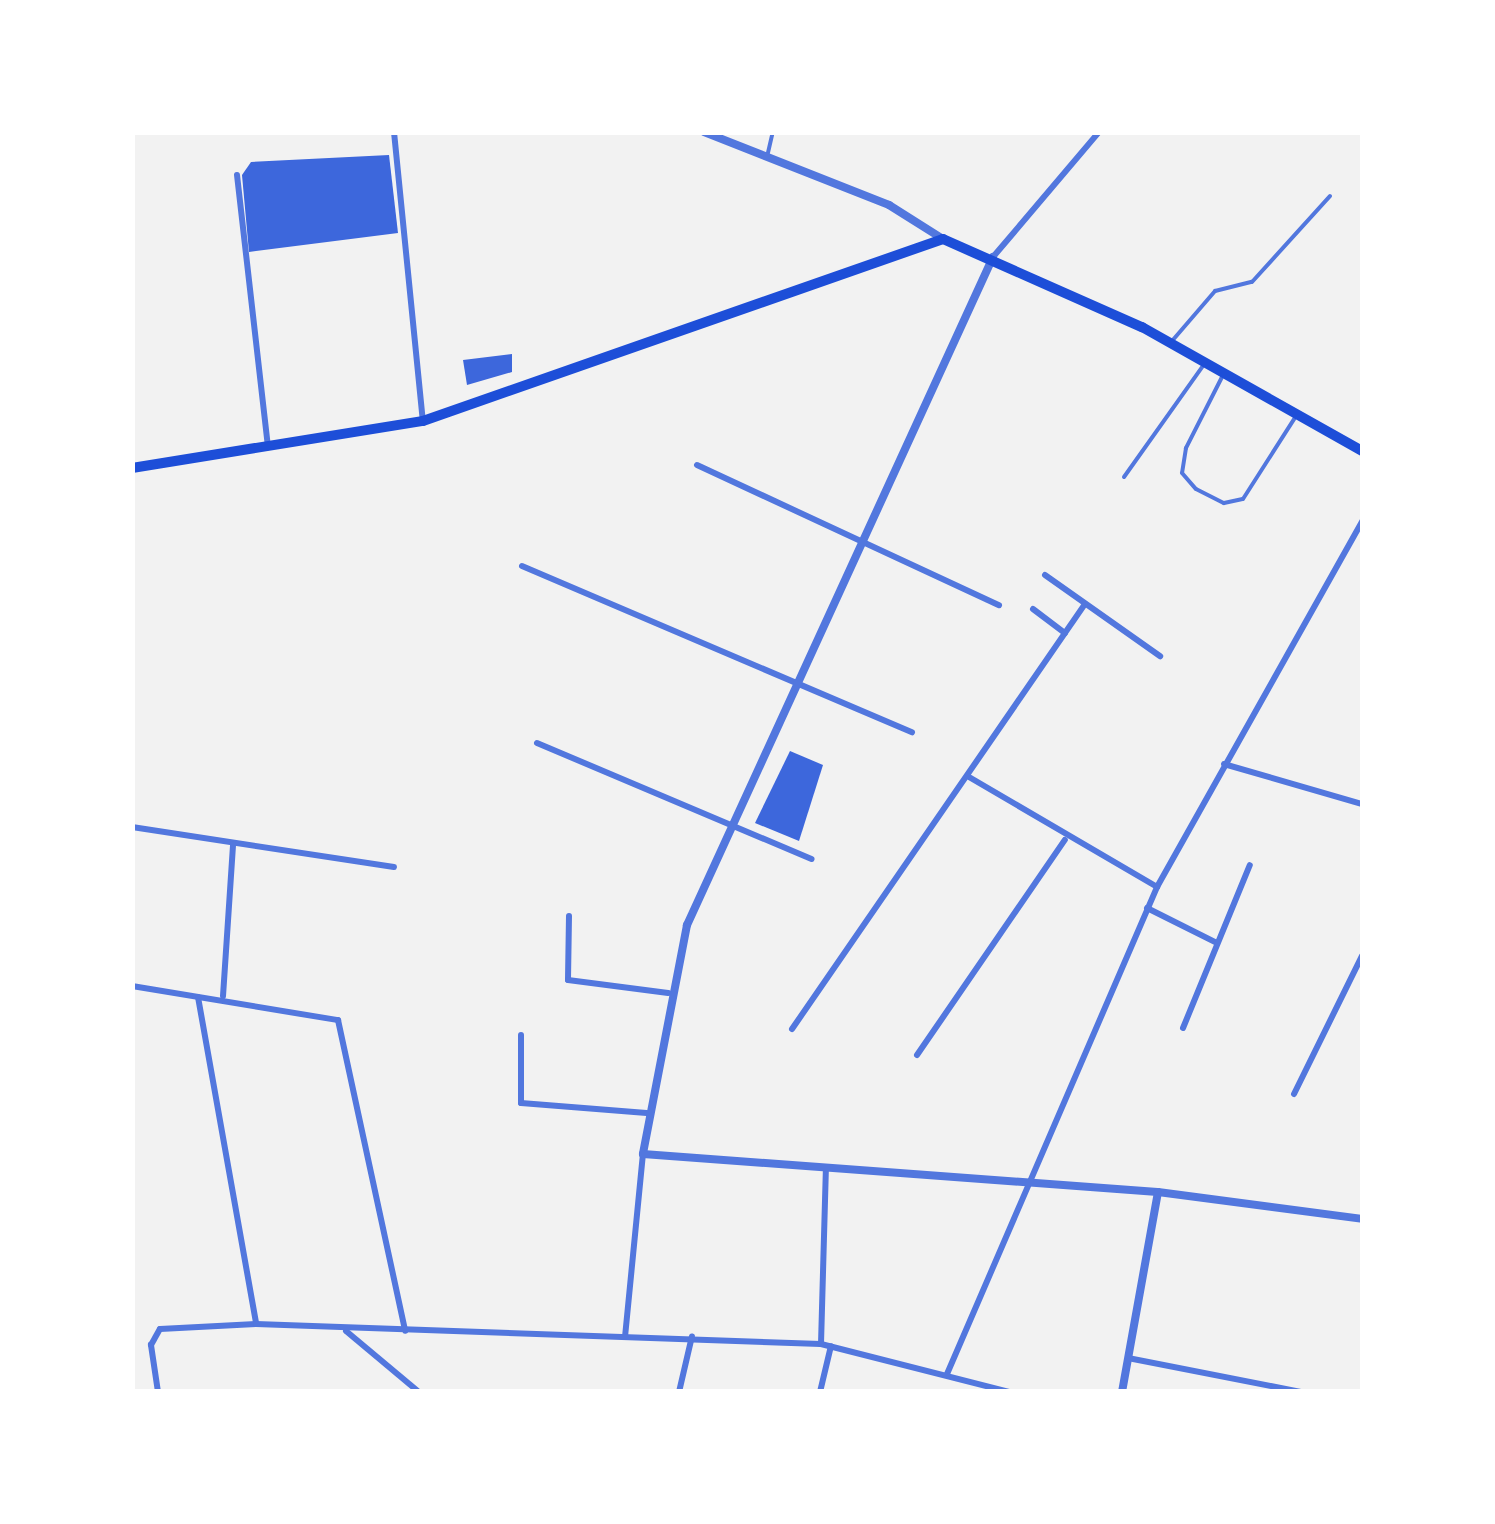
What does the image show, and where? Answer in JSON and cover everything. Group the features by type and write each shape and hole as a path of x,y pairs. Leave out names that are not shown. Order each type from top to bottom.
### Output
{"main road":[{"path":"132,468 268,449 423,420 943,239 993,257 1170,343 1362,451"}],"street":[{"path":"394,132 423,420"},
{"path":"704,132 889,206 943,239"},
{"path":"625,1338 647,1113 668,992 732,823 993,257 1099,132"},
{"path":"237,176 268,449"},
{"path":"697,465 998,605"},
{"path":"948,1374 1025,1184 1157,886 1362,521"},
{"path":"522,566 912,732"},
{"path":"1045,575 1160,656"},
{"path":"792,1030 1085,604"},
{"path":"1034,609 1065,633"},
{"path":"537,743 812,859"},
{"path":"1224,764 1362,804"},
{"path":"969,777 1065,840 1157,886"},
{"path":"132,827 394,867"},
{"path":"917,1054 1065,840"},
{"path":"223,996 233,844"},
{"path":"1183,1028 1250,866"},
{"path":"1147,908 1218,943"},
{"path":"569,916 568,980 668,992"},
{"path":"1294,1094 1362,956"},
{"path":"132,986 198,997 223,996 328,1015 340,1026 405,1331"},
{"path":"198,997 256,1324"},
{"path":"521,1036 522,1103 647,1113"},
{"path":"644,1154 1158,1192 1362,1219"},
{"path":"822,1344 826,1166"},
{"path":"1122,1392 1158,1192"},
{"path":"158,1392 151,1345 160,1329 256,1324 625,1338 692,1336 822,1344 1010,1392"},
{"path":"346,1330 420,1392"},
{"path":"679,1392 692,1336"},
{"path":"820,1392 832,1346"},
{"path":"1128,1358 1301,1392"}],"lane":[{"path":"767,157 772,132"},
{"path":"1170,343 1215,291 1252,282 1330,196"},
{"path":"1124,477 1206,362"},
{"path":"1224,372 1186,448 1182,473 1196,489 1224,504 1243,499 1297,414"}],"building":[{"path":"389,155 398,233 249,252 242,175 251,162"},
{"path":"512,354 512,372 467,385 463,360"},
{"path":"790,751 823,765 799,841 755,823"}]}
